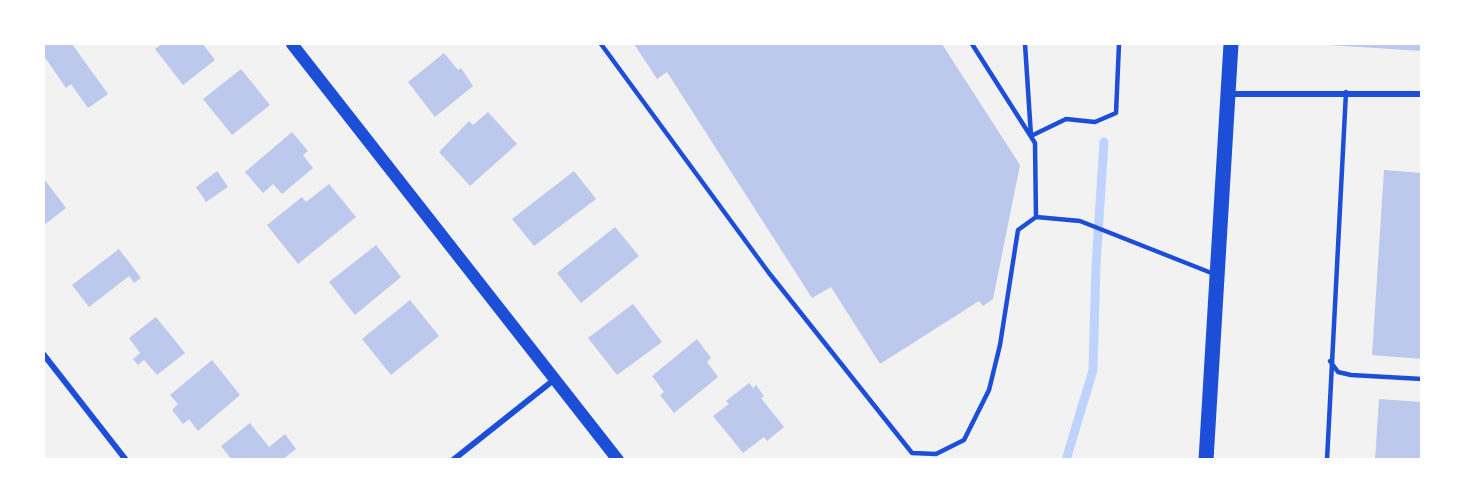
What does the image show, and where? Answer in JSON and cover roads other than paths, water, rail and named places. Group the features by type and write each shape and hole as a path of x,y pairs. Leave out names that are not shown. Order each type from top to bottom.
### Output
{"main road":[{"path":"292,44 618,459"},
{"path":"1206,459 1231,44"}],"street":[{"path":"1228,94 1346,92 1422,94"},
{"path":"44,355 126,459"},
{"path":"453,459 555,379"}],"lane":[{"path":"601,44 770,273 912,453 936,454 964,440 989,390 1000,345 1018,230 1036,217 1080,221 1217,275"},
{"path":"972,44 1035,143 1036,217"},
{"path":"1025,44 1031,136"},
{"path":"1031,136 1066,118 1095,122 1116,113 1119,44"},
{"path":"1327,459 1330,361 1346,92"},
{"path":"1330,361 1338,372 1351,375 1422,379"}],"waterway":[{"path":"1066,460 1093,370 1096,265 1104,142"}]}
